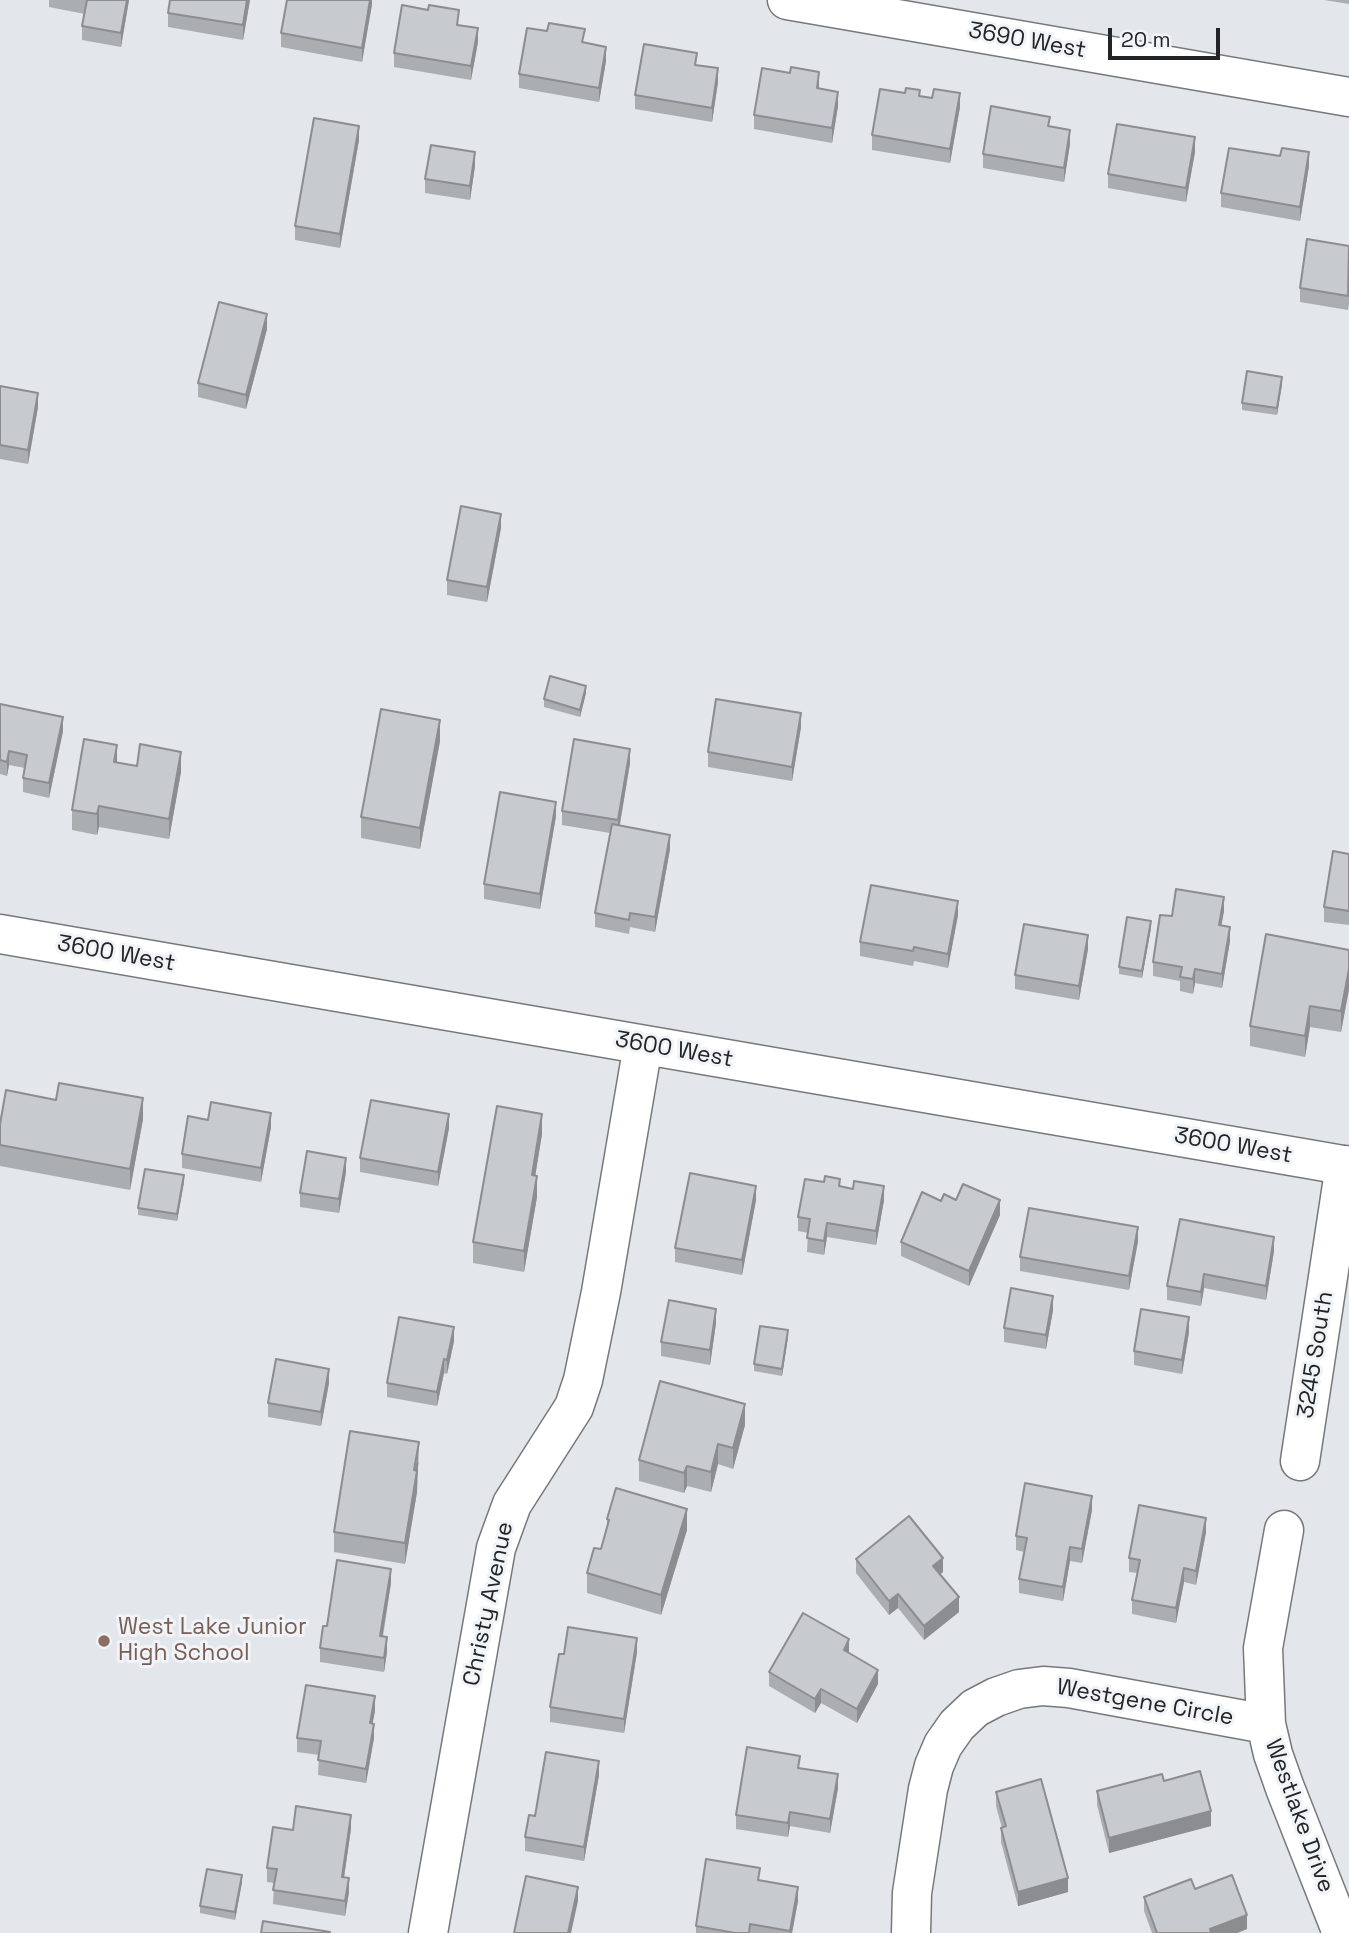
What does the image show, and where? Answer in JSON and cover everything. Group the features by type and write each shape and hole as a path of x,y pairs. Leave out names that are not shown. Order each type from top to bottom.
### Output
{"street":[{"name":"3690 West","path":"787,0 1349,97"},
{"name":"3600 West","path":"0,934 1347,1166"},
{"name":"Christy Avenue","path":"428,1933 496,1548 512,1504 574,1406 583,1380 601,1292 643,1045"},
{"name":"3245 South","path":"1300,1461 1347,1166"},
{"name":"Westlake Drive","path":"1283,1530 1264,1648 1266,1724 1284,1788 1342,1933"},
{"name":"Westgene Circle","path":"911,1933 912,1893 934,1766 943,1745 957,1725 975,1708 1019,1689 1042,1686 1069,1688 1266,1724"}],"building":[{"path":"87,0 127,0 121,33 82,26"},
{"path":"170,0 247,0 243,25 168,13"},
{"path":"287,0 370,0 362,48 281,33"},
{"path":"402,5 428,10 429,5 459,10 457,25 478,28 471,66 394,53"},
{"path":"549,23 585,29 582,42 606,47 599,88 519,74 527,28 547,31"},
{"path":"644,44 697,53 695,65 718,68 712,108 635,95"},
{"path":"791,67 819,72 817,88 838,92 832,128 754,115 762,68 790,73"},
{"path":"906,88 920,90 919,96 932,98 934,89 960,93 950,149 872,135 880,89 905,93"},
{"path":"991,106 1050,117 1048,126 1070,130 1064,168 983,154"},
{"path":"314,118 359,126 340,234 295,226"},
{"path":"1117,124 1195,137 1186,188 1108,174"},
{"path":"431,145 475,152 470,186 425,179"},
{"path":"1229,148 1280,156 1282,148 1309,152 1300,207 1221,193"},
{"path":"1307,239 1349,246 1348,296 1300,288"},
{"path":"219,302 267,314 246,395 198,383"},
{"path":"1247,371 1282,377 1277,408 1242,403"},
{"path":"0,386 38,393 28,450 0,445"},
{"path":"461,506 501,514 487,587 447,580"},
{"path":"550,676 586,686 580,710 544,699"},
{"path":"716,699 801,713 792,767 708,752"},
{"path":"0,704 63,717 49,783 23,778 27,755 9,751 7,762 0,760"},
{"path":"381,709 440,720 420,828 361,817"},
{"path":"84,739 117,745 114,762 137,766 140,744 181,752 169,819 99,806 97,814 72,810"},
{"path":"574,739 630,749 618,820 562,811"},
{"path":"500,792 556,802 540,894 484,884"},
{"path":"612,824 670,835 655,917 630,913 629,920 595,913"},
{"path":"1333,851 1349,854 1349,911 1324,907"},
{"path":"871,885 958,901 948,954 914,947 913,951 860,942"},
{"path":"1176,889 1224,897 1219,925 1230,927 1222,974 1195,969 1193,979 1180,977 1182,967 1153,962 1160,915 1172,916"},
{"path":"1127,917 1151,921 1142,971 1119,967"},
{"path":"1024,924 1088,935 1079,986 1015,975"},
{"path":"1266,934 1349,950 1349,969 1341,1011 1310,1006 1305,1036 1250,1026"},
{"path":"59,1083 143,1098 130,1169 0,1145 0,1124 6,1090 56,1100"},
{"path":"371,1100 449,1114 438,1172 360,1158"},
{"path":"211,1102 271,1113 261,1168 182,1154 188,1116 208,1120"},
{"path":"497,1106 542,1114 532,1175 537,1176 524,1251 473,1242"},
{"path":"307,1151 346,1158 339,1199 300,1193"},
{"path":"145,1169 184,1175 177,1214 138,1208"},
{"path":"690,1173 756,1186 742,1260 675,1248"},
{"path":"825,1176 840,1179 839,1186 853,1189 854,1181 884,1186 876,1231 827,1223 824,1241 807,1238 810,1219 798,1217 805,1179 824,1182"},
{"path":"963,1184 1000,1200 969,1271 901,1242 922,1192 941,1201 944,1194 956,1200"},
{"path":"1029,1208 1138,1227 1129,1276 1020,1257"},
{"path":"1180,1219 1274,1237 1266,1286 1204,1274 1201,1292 1167,1286"},
{"path":"1011,1288 1053,1296 1046,1335 1004,1328"},
{"path":"669,1300 716,1309 710,1350 661,1342"},
{"path":"1141,1309 1189,1317 1182,1360 1134,1351"},
{"path":"399,1317 454,1327 437,1392 387,1383"},
{"path":"760,1326 788,1330 782,1369 754,1364"},
{"path":"276,1359 329,1369 321,1412 268,1403"},
{"path":"660,1381 745,1404 733,1448 718,1444 711,1472 687,1466 684,1473 639,1460"},
{"path":"350,1431 419,1442 405,1543 334,1532"},
{"path":"1025,1483 1092,1496 1082,1549 1070,1547 1063,1587 1019,1579 1027,1538 1016,1536"},
{"path":"616,1488 687,1509 661,1595 587,1573 594,1548 601,1549"},
{"path":"1139,1505 1206,1518 1196,1571 1184,1568 1176,1608 1132,1600 1140,1560 1129,1558"},
{"path":"909,1516 943,1558 933,1566 959,1597 924,1626 898,1594 889,1601 856,1559"},
{"path":"337,1560 391,1569 380,1636 387,1637 384,1658 320,1648 323,1626 327,1626"},
{"path":"803,1613 849,1639 844,1650 878,1670 857,1709 821,1689 815,1699 769,1672"},
{"path":"568,1627 637,1638 624,1719 550,1707 559,1654 564,1654"},
{"path":"306,1685 375,1696 370,1723 374,1724 366,1769 318,1760 321,1741 297,1738"},
{"path":"747,1747 800,1756 798,1768 838,1774 830,1819 790,1812 788,1823 736,1815"},
{"path":"546,1752 599,1761 584,1847 525,1837 529,1815 535,1816"},
{"path":"1200,1771 1211,1811 1109,1838 1097,1791 1162,1774 1164,1781"},
{"path":"1041,1779 1068,1878 1018,1892 1001,1828 1006,1826 996,1792"},
{"path":"296,1806 351,1815 342,1877 349,1878 345,1901 273,1890 277,1869 267,1868 273,1827 293,1830"},
{"path":"706,1859 760,1868 758,1880 798,1887 790,1931 750,1924 749,1933 735,1933 696,1926"},
{"path":"207,1869 242,1875 235,1912 200,1906"},
{"path":"1232,1875 1247,1915 1210,1929 1211,1933 1157,1933 1144,1897 1191,1879 1195,1889"},
{"path":"526,1876 578,1887 568,1933 514,1933"},
{"path":"263,1921 330,1932 330,1933 261,1933"}],"place":[{"name":"West Lake Junior High School","path":"104,1641"}]}
